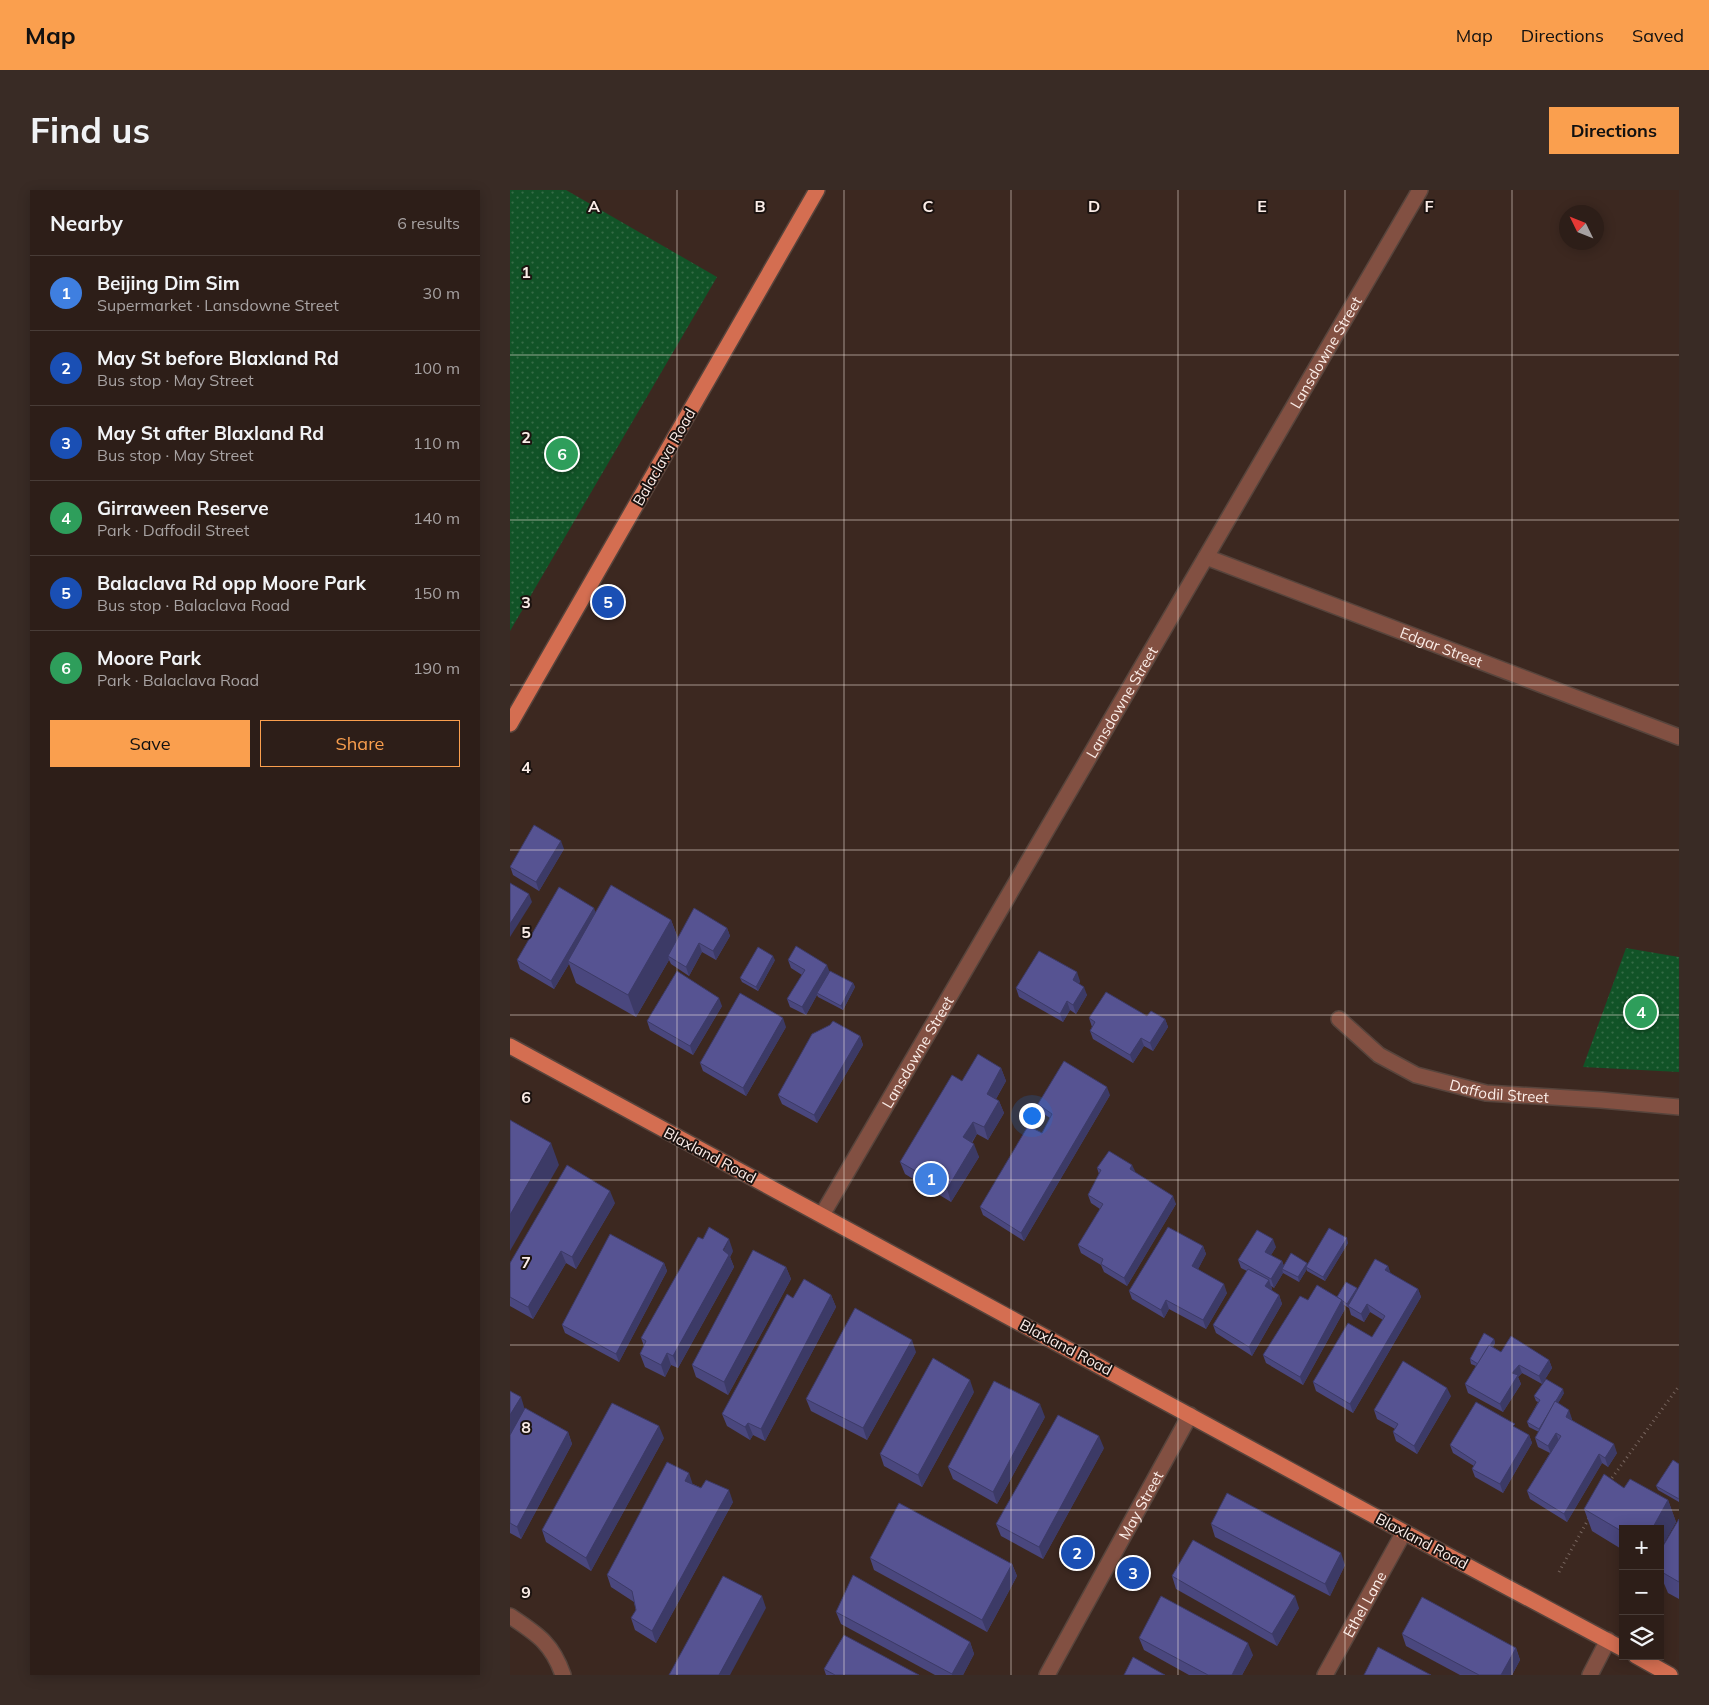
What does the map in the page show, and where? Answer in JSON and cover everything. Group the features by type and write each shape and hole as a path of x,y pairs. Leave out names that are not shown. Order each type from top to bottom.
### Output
{"main road":[{"name":"Balaclava Road","path":"510,724 817,190"},
{"name":"Blaxland Road","path":"510,1046 1137,1385 1190,1416 1404,1532 1619,1647"},
{"path":"1643,1660 1670,1675"}],"street":[{"name":"Lansdowne Street","path":"822,1215 1420,190"},
{"name":"Edgar Street","path":"1206,557 1679,737"},
{"name":"Daffodil Street","path":"1339,1019 1379,1055 1416,1075 1486,1093 1679,1107"},
{"name":"May Street","path":"1047,1675 1190,1416"},
{"name":"Ethel Lane","path":"1325,1675 1404,1532"},
{"path":"510,1616 537,1634 549,1646 563,1675"},
{"path":"1590,1675 1608,1640"}],"path":[{"path":"1608,1485 1679,1386"},
{"path":"1559,1572 1593,1511"}],"green space":[{"path":"510,190 566,190 717,277 510,631"},
{"path":"1626,948 1679,957 1679,1072 1583,1067"}],"building":[{"path":"534,825 561,841 536,882 510,867"},
{"path":"510,883 529,894 510,924"},
{"path":"611,885 671,920 628,995 568,961"},
{"path":"559,887 594,908 551,981 517,960"},
{"path":"694,908 727,928 713,951 699,943 686,967 668,956"},
{"path":"796,946 827,965 802,1007 787,999 805,970 788,960"},
{"path":"758,947 773,956 756,987 740,978"},
{"path":"1039,951 1077,972 1073,980 1084,987 1073,1005 1067,1001 1060,1014 1016,988"},
{"path":"677,971 719,998 690,1046 647,1021"},
{"path":"830,971 853,983 841,1006 817,993"},
{"path":"1106,992 1147,1016 1151,1011 1165,1019 1150,1043 1141,1038 1130,1055 1090,1031 1095,1022 1089,1018"},
{"path":"740,993 783,1018 743,1088 700,1063"},
{"path":"833,1021 860,1036 814,1115 778,1095 812,1034 830,1025"},
{"path":"978,1054 1001,1068 987,1094 999,1101 984,1127 973,1122 963,1137 974,1144 947,1189 900,1162 952,1075 962,1081"},
{"path":"1064,1061 1107,1087 1021,1233 980,1207 1028,1126 1042,1133 1052,1114 1038,1104"},
{"path":"510,1120 551,1143 510,1215"},
{"path":"1109,1151 1132,1165 1130,1169 1173,1196 1124,1278 1101,1264 1103,1259 1078,1245 1103,1204 1088,1195 1101,1170 1097,1168"},
{"path":"567,1165 610,1191 572,1257 561,1251 528,1307 510,1297 510,1263"},
{"path":"709,1227 729,1239 723,1250 729,1255 673,1356 667,1353 661,1365 640,1354 646,1341 641,1338 698,1237 703,1239"},
{"path":"1168,1227 1203,1246 1192,1266 1224,1284 1203,1320 1166,1300 1161,1310 1129,1291"},
{"path":"1329,1228 1347,1238 1323,1277 1306,1267"},
{"path":"1257,1230 1273,1239 1265,1252 1282,1261 1271,1279 1238,1260"},
{"path":"610,1234 664,1263 616,1354 562,1325"},
{"path":"753,1250 786,1267 724,1382 692,1365"},
{"path":"1291,1253 1307,1263 1298,1277 1282,1269"},
{"path":"1375,1259 1388,1266 1385,1270 1418,1289 1350,1404 1313,1382 1348,1323 1372,1337 1385,1316 1367,1304 1361,1314 1348,1306"},
{"path":"1248,1269 1269,1280 1265,1286 1279,1295 1249,1347 1213,1325"},
{"path":"804,1279 831,1295 761,1429 748,1423 745,1427 722,1414 787,1294 793,1298"},
{"path":"1346,1282 1357,1288 1347,1304 1337,1297"},
{"path":"1317,1285 1342,1300 1300,1377 1263,1355 1300,1296 1308,1300"},
{"path":"855,1308 912,1340 863,1428 806,1399"},
{"path":"1484,1333 1494,1339 1478,1364 1470,1359"},
{"path":"1511,1336 1549,1360 1539,1376 1519,1365 1512,1373 1518,1375 1500,1404 1465,1384 1489,1345 1501,1352"},
{"path":"933,1358 970,1380 918,1475 880,1454"},
{"path":"1403,1361 1447,1388 1414,1446 1393,1432 1398,1424 1374,1410"},
{"path":"1546,1379 1563,1389 1539,1429 1527,1422 1540,1400 1534,1396"},
{"path":"994,1381 1040,1404 993,1492 948,1467"},
{"path":"510,1391 521,1397 510,1415"},
{"path":"1555,1401 1569,1410 1566,1417 1614,1444 1605,1458 1599,1454 1564,1514 1527,1491 1561,1436 1556,1433 1548,1446 1535,1438"},
{"path":"1476,1402 1515,1424 1513,1426 1529,1435 1500,1484 1472,1469 1476,1462 1450,1445"},
{"path":"612,1403 659,1426 586,1558 542,1530"},
{"path":"525,1408 568,1432 517,1527 510,1523 510,1435"},
{"path":"1058,1415 1099,1436 1039,1547 996,1524"},
{"path":"1673,1460 1679,1464 1679,1499 1656,1486"},
{"path":"667,1462 689,1473 685,1481 701,1488 706,1480 729,1490 652,1631 631,1618 636,1610 632,1591 607,1575"},
{"path":"1604,1474 1624,1488 1630,1479 1668,1500 1654,1525 1619,1525 1619,1530 1584,1509"},
{"path":"1227,1493 1341,1553 1325,1584 1211,1524"},
{"path":"899,1503 1012,1564 982,1620 870,1558"},
{"path":"1679,1519 1679,1582 1664,1573 1664,1544"},
{"path":"1193,1540 1295,1596 1272,1634 1172,1576"},
{"path":"853,1575 970,1642 952,1674 836,1612"},
{"path":"723,1576 762,1596 719,1675 669,1675"},
{"path":"1161,1596 1248,1643 1232,1675 1208,1675 1139,1638"},
{"path":"1422,1597 1516,1648 1501,1675 1479,1675 1402,1634"},
{"path":"844,1635 919,1675 835,1675 824,1669"},
{"path":"1378,1647 1431,1675 1364,1675"},
{"path":"1133,1657 1165,1675 1124,1675"}],"place":[{"name":"Moore Park","path":"562,454"},
{"name":"Balaclava Rd opp Moore Park","path":"608,602"},
{"name":"Girraween Reserve","path":"1641,1012"},
{"name":"Beijing Dim Sim","path":"931,1179"},
{"name":"May St before Blaxland Rd","path":"1077,1553"},
{"name":"May St after Blaxland Rd","path":"1133,1573"}]}
